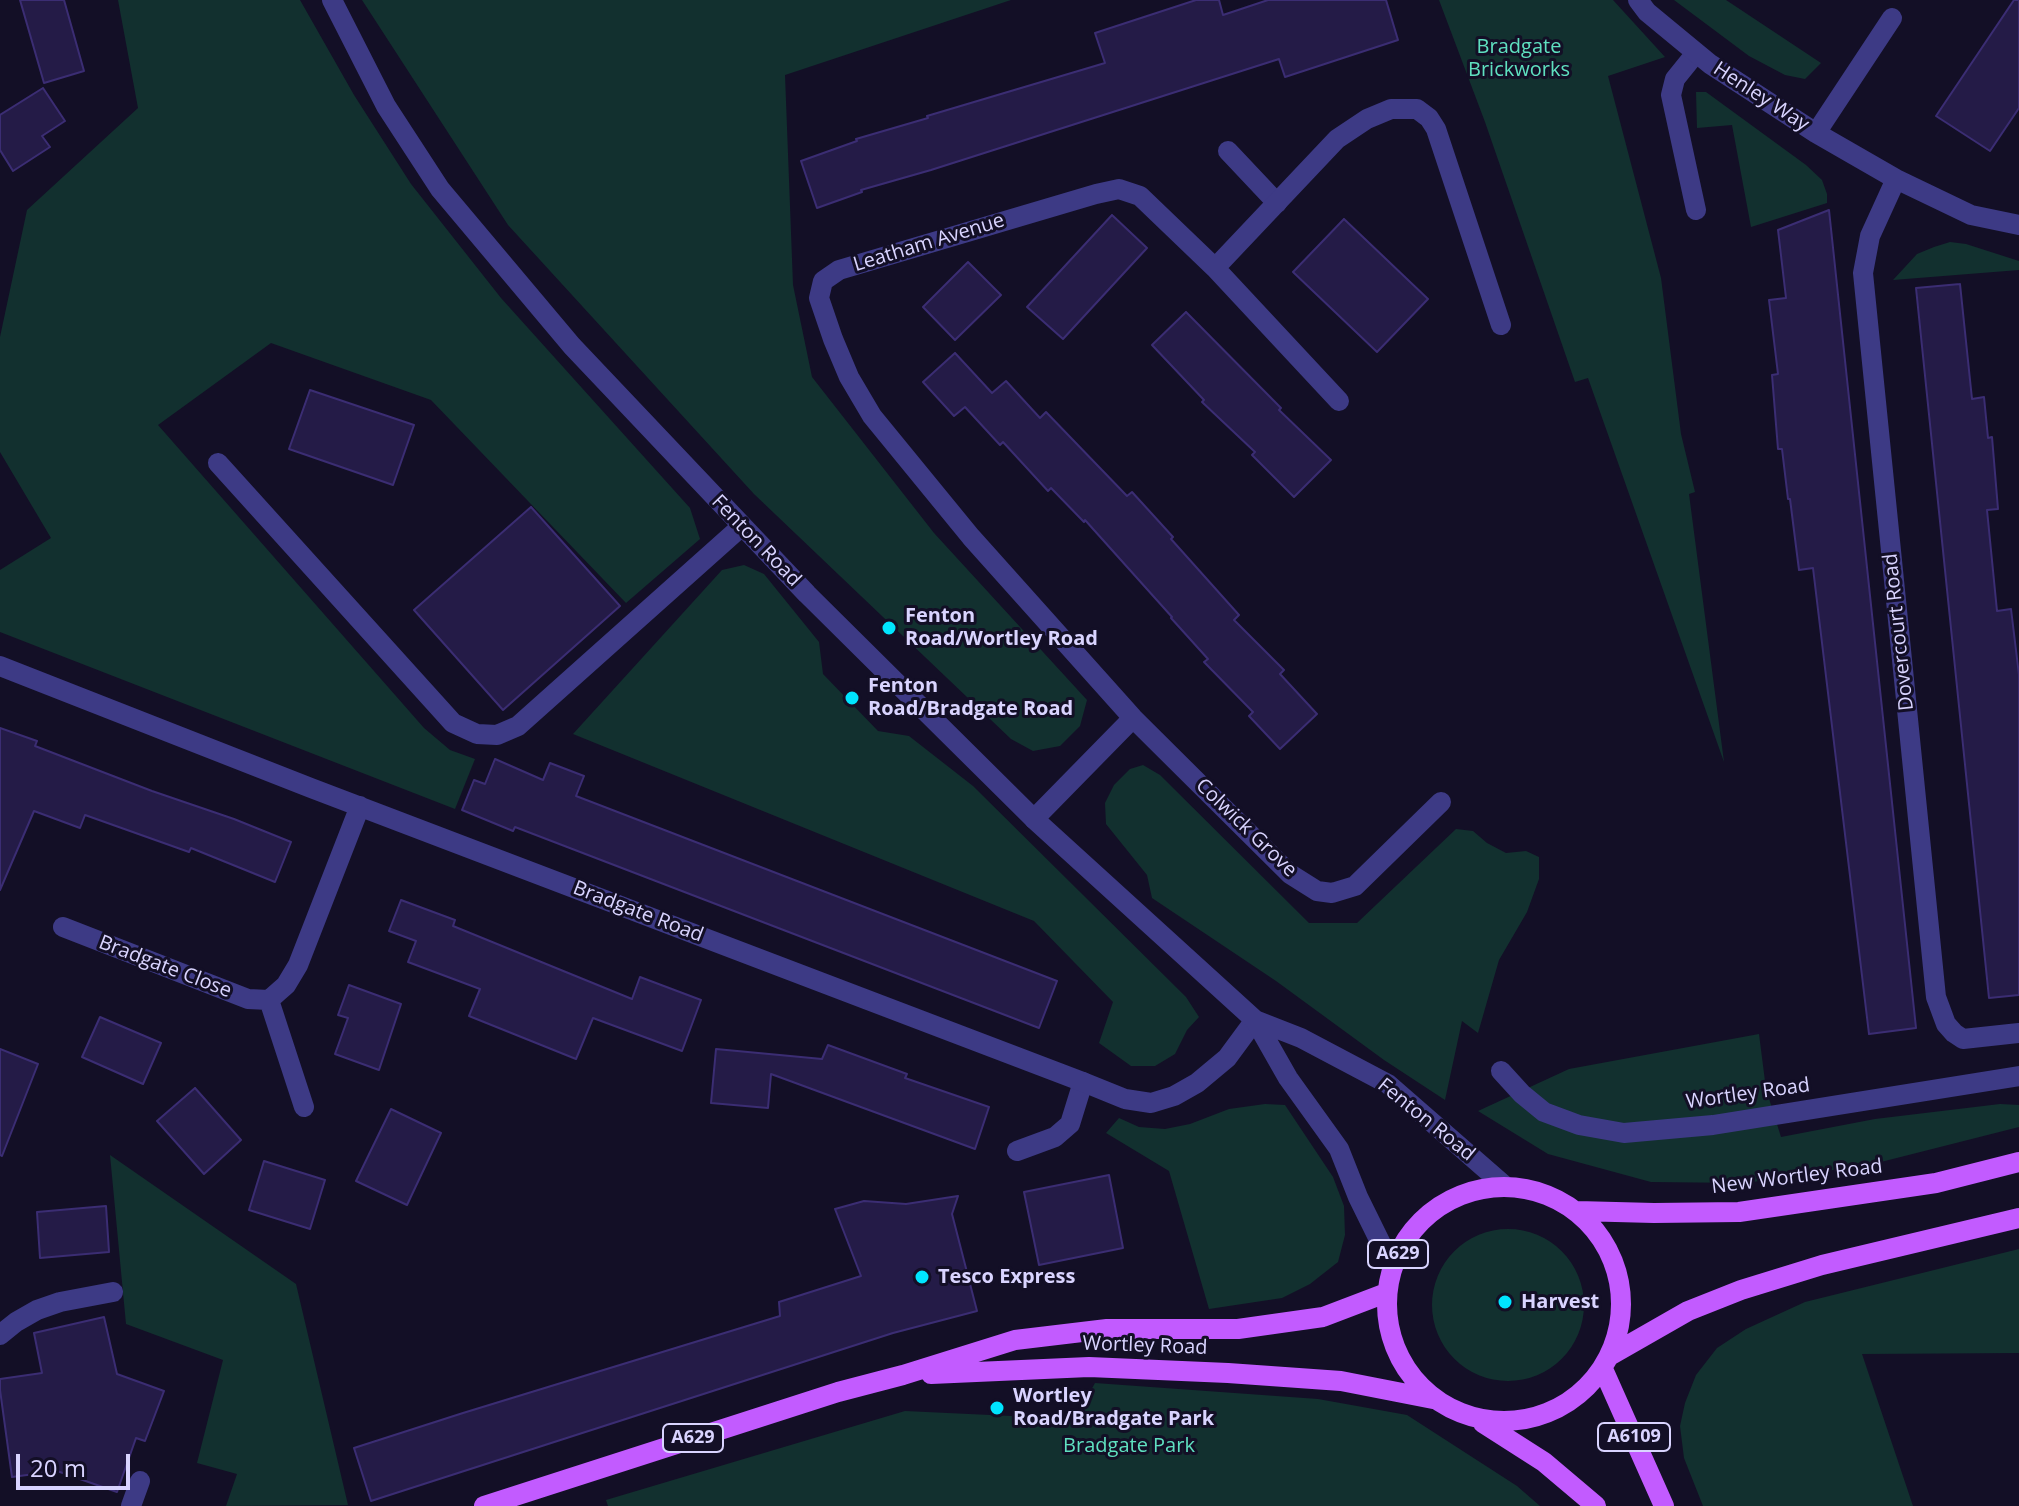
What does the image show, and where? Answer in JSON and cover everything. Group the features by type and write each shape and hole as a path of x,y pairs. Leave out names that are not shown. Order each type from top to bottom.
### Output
{"main road":[{"name":"New Wortley Road","path":"1577,1211 1739,1212 1936,1183 2019,1162"},
{"name":"A629","path":"1505,1186 1543,1193 1577,1211 1604,1241 1619,1277 1622,1316 1607,1362 1585,1391 1561,1407 1534,1418 1506,1422 1478,1419 1454,1411 1433,1399 1405,1370 1389,1333 1386,1293 1392,1266 1410,1233 1436,1207 1469,1191 1505,1186"},
{"name":"A629","path":"1607,1362 1688,1311 1741,1290 1822,1265 2019,1218"},
{"name":"Wortley Road","path":"484,1506 823,1397 1015,1340 1107,1329 1238,1329 1323,1317 1386,1293"},
{"name":"A6109","path":"1607,1362 1664,1506"},
{"name":"Wortley Road","path":"903,1375 1089,1367 1213,1372 1341,1381 1433,1399"},
{"path":"1478,1419 1544,1462 1596,1506"}],"street":[{"name":"Fenton Road","path":"332,0 386,106 440,189 572,346 807,594 1034,819 1255,1020 1288,1078 1339,1149 1358,1197 1392,1266"},
{"name":"Henley Way","path":"1638,0 1647,12 1710,64 1816,133 1896,179 1971,215 2019,225"},
{"path":"1816,133 1892,18"},
{"path":"1696,53 1675,79 1671,95 1696,210"},
{"path":"1215,268 1337,139 1367,119 1391,109 1417,109 1429,118 1436,129 1501,325"},
{"path":"1228,151 1277,203"},
{"name":"Dovercourt Road","path":"1896,179 1870,236 1863,273 1936,997 1946,1024 1963,1039 2012,1034"},
{"name":"Leatham Avenue","path":"1133,718 971,537 872,416 849,377 833,339 819,298 823,281 839,270 1119,189 1140,196 1215,268 1339,401"},
{"path":"218,463 453,723 477,734 497,735 518,726 742,526"},
{"name":"Bradgate Road","path":"0,666 1125,1099 1151,1103 1174,1096 1197,1083 1227,1058 1255,1020"},
{"path":"1034,819 1133,718"},
{"name":"Colwick Grove","path":"1133,718 1290,874 1317,891 1332,893 1355,886 1441,802"},
{"path":"304,1107 269,1000 286,985 298,965 360,806"},
{"name":"Bradgate Close","path":"63,927 248,999 269,1000"},
{"name":"Fenton Road","path":"1255,1020 1301,1038 1388,1084 1505,1186"},
{"name":"Wortley Road","path":"1501,1071 1544,1112 1579,1125 1624,1133 1713,1125 2019,1076"},
{"path":"1017,1151 1055,1137 1070,1124 1083,1082"},
{"path":"0,1335 37,1310 60,1302 113,1292"},
{"path":"131,1506 140,1481"}],"green space":[{"path":"118,0 300,0 354,95 411,184 501,298 690,508 700,539 626,603 431,400 271,343 158,425 424,728 450,750 475,759 455,809 0,632 0,570 51,538 0,452 0,337 27,210 138,108"},
{"path":"362,0 1011,0 785,75 793,285 812,377 934,533 1087,700 1080,726 1060,746 1033,751 1011,739 754,494 508,225"},
{"name":"Bradgate Brickworks","path":"1439,0 1613,0 1665,57 1608,76 1661,278 1681,434 1695,492 1689,494 1724,762 1588,378 1575,382 1485,122"},
{"path":"1674,0 1726,0 1821,63 1805,79 1785,75 1749,56"},
{"path":"1696,92 1706,92 1806,165 1822,180 1827,203 1751,227 1732,125 1697,128"},
{"path":"1950,242 2019,261 2019,270 1893,280 1917,254"},
{"path":"744,565 764,574 819,642 823,674 878,731 909,736 973,786 1186,997 1199,1017 1187,1030 1175,1054 1155,1066 1131,1066 1099,1043 1113,1002 1034,921 573,734 722,570"},
{"path":"1143,765 1160,775 1309,923 1357,923 1456,829 1473,831 1506,853 1526,851 1539,857 1539,879 1527,912 1499,960 1478,1033 1462,1021 1445,1100 1152,898 1147,875 1106,824 1105,803 1114,785 1130,769"},
{"path":"1759,1034 1766,1089 1781,1137 1875,1119 2000,1104 2019,1105 2019,1127 1873,1164 1746,1183 1651,1182 1548,1154 1478,1111 1569,1069"},
{"path":"1265,1104 1285,1105 1333,1177 1344,1206 1345,1235 1338,1262 1310,1284 1282,1298 1209,1309 1169,1171 1106,1133 1119,1118 1139,1127 1165,1129 1190,1124 1229,1109"},
{"path":"110,1155 296,1284 348,1505 226,1506 237,1474 197,1463 223,1360 126,1324"},
{"path":"1508,1229 1537,1235 1561,1252 1578,1276 1584,1305 1578,1334 1561,1358 1537,1375 1508,1381 1479,1375 1455,1358 1438,1334 1432,1305 1438,1276 1455,1252 1479,1235"},
{"path":"2019,1249 2019,1353 1862,1354 1913,1506 1703,1506 1684,1458 1680,1426 1696,1375 1717,1348 1746,1329 1805,1302"},
{"name":"Bradgate Park","path":"1095,1383 1318,1399 1407,1415 1517,1486 1540,1506 608,1506 606,1500 905,1411 1075,1419"}],"building":[{"path":"20,0 64,0 84,71 44,83"},
{"path":"1196,0 1219,0 1223,15 1268,0 1386,0 1398,40 1285,77 1279,59 861,190 817,208 801,161 927,116 1105,63 1095,33"},
{"path":"2014,0 2019,0 2019,108 1990,151 1936,116"},
{"path":"43,88 65,121 42,136 50,147 13,171 0,150 0,115"},
{"path":"1829,210 1916,1028 1869,1034 1813,568 1799,570 1782,449 1778,449 1772,375 1778,374 1769,300 1786,298 1778,230"},
{"path":"1112,215 1147,248 1063,339 1027,307"},
{"path":"1344,219 1428,299 1377,352 1293,272"},
{"path":"968,262 1001,295 955,340 923,307"},
{"path":"1960,284 1972,399 1984,397 1988,438 1992,437 1998,509 1987,510 1997,611 2011,609 2019,675 2019,995 1989,998 1916,288"},
{"path":"1186,312 1331,460 1294,497 1152,345"},
{"path":"955,353 992,393 1006,381 1040,418 1046,412 1127,496 1132,492 1239,615 1234,620 1284,670 1280,674 1317,714 1280,749 1249,716 1253,712 1204,662 1208,659 1085,520 1051,488 1048,491 1003,442 1000,445 965,407 954,416 923,382"},
{"path":"310,390 414,425 393,485 289,449"},
{"path":"531,507 620,606 503,710 414,610"},
{"path":"0,728 37,741 35,746 291,842 275,882 191,848 189,852 85,815 80,828 34,811 0,890"},
{"path":"495,759 543,780 550,763 584,776 576,796 1057,981 1039,1028 515,827 513,831 462,810 474,780 485,784"},
{"path":"401,900 455,920 453,926 632,999 640,977 701,1000 682,1051 593,1018 576,1059 469,1016 480,989 408,962 416,941 389,931"},
{"path":"349,985 401,1004 379,1070 335,1054 348,1018 338,1015"},
{"path":"100,1017 161,1043 143,1084 82,1057"},
{"path":"828,1045 907,1074 905,1078 989,1107 975,1149 771,1074 768,1108 711,1103 716,1049 822,1059"},
{"path":"0,1049 38,1064 2,1156 0,1155"},
{"path":"195,1088 241,1140 204,1174 157,1121"},
{"path":"391,1109 441,1133 407,1205 356,1181"},
{"path":"264,1161 325,1180 310,1229 249,1210"},
{"path":"1109,1175 1123,1248 1039,1265 1024,1192"},
{"path":"958,1196 952,1214 977,1311 893,1333 371,1501 354,1448 780,1316 779,1302 861,1276 835,1209 864,1201 906,1204"},
{"path":"106,1206 109,1252 40,1258 37,1212"},
{"path":"104,1317 117,1374 164,1391 145,1441 136,1438 117,1492 57,1471 12,1477 0,1379 42,1373 34,1333"}],"place":[{"name":"Fenton Road/Wortley Road","path":"889,628"},
{"name":"Fenton Road/Bradgate Road","path":"852,698"},
{"name":"Tesco Express","path":"922,1277"},
{"name":"Harvest","path":"1505,1302"},
{"name":"Wortley Road/Bradgate Park","path":"997,1408"}]}
